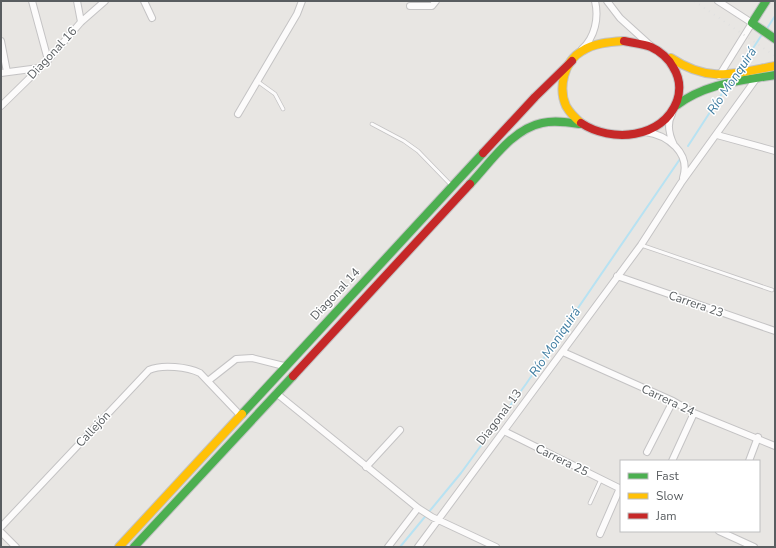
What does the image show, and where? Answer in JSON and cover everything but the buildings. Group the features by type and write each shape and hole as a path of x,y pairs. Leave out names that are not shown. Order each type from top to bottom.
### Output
{"street":[{"path":"32,1 48,60"},
{"path":"77,1 82,22"},
{"name":"Diagonal 16","path":"1,106 48,60 82,22 105,1"},
{"path":"144,1 152,18"},
{"path":"238,114 298,14 302,1"},
{"path":"410,6 432,6 436,1"},
{"path":"595,1 597,15 593,32 584,47 572,61 563,79 563,99 567,108 579,124 606,134 626,135 645,132 662,124 674,109 698,91 723,78 775,66"},
{"path":"607,1 620,18 652,47"},
{"path":"718,1 774,38"},
{"path":"723,78 766,1"},
{"path":"1,41 4,72 39,68"},
{"path":"578,53 615,41 634,42 652,47 693,71 723,78 746,81 775,75"},
{"path":"662,52 670,59 679,76 679,96 674,109"},
{"name":"Diagonal 14","path":"119,547 284,366 546,85 572,61"},
{"name":"Diagonal 13","path":"418,547 435,518 504,432 641,245 681,183 718,135 756,79"},
{"name":"Diagonal 13","path":"674,109 670,118 669,130 676,148 685,161 685,172 681,183"},
{"name":"Diagonal 14","path":"134,547 508,143 525,129 539,122 557,121 579,124"},
{"name":"Diagonal 13","path":"645,132 661,136 676,148"},
{"path":"718,135 775,150"},
{"name":"Carrera 23","path":"617,276 775,331"},
{"name":"Carrera 24","path":"562,352 673,401 694,413 758,437 775,446"},
{"path":"240,415 208,382 236,359 252,358 284,366"},
{"name":"Callejón","path":"1,526 149,370 155,368 174,368 194,370 200,373 208,382"},
{"path":"276,393 420,510 496,547"},
{"path":"648,452 673,401"},
{"path":"672,460 694,413"},
{"path":"366,467 400,430"},
{"name":"Carrera 25","path":"504,432 620,488"},
{"path":"750,460 758,437"},
{"path":"600,534 620,488"},
{"path":"388,547 420,510"},
{"path":"1,532 16,547"},
{"path":"727,533 754,547"}],"lane":[{"path":"257,81 275,94 283,109"},
{"path":"372,124 404,141 418,151 452,186"},
{"path":"641,245 772,290"},
{"path":"590,503 601,479"}],"waterway":[{"name":"Río Monquirá","path":"766,30 775,16"},
{"name":"Río Monquirá","path":"738,71 763,33"},
{"name":"Río Monquirá","path":"688,146 727,86"},
{"name":"Río Moniquirá","path":"400,547 461,473 526,384 680,159"}],"railway":[{"path":"694,1 775,56"}],"traffic: fast":[{"path":"766,1 752,23 775,39"},
{"path":"677,105 712,87 736,81 775,75"},
{"path":"470,184 511,139 531,126 551,122 579,124"},
{"path":"242,414 483,153"},
{"path":"134,547 293,376"}],"traffic: slow":[{"path":"581,123 569,111 564,99 563,83 567,68 576,55 587,48 602,43 624,41"},
{"path":"671,58 697,71 710,74 734,74 775,66"},
{"path":"119,547 242,414"}],"traffic: jam":[{"path":"581,123 593,129 607,133 621,135 635,134 648,130 660,123 670,114 677,101 679,92 678,79 667,58 651,47 624,41"},
{"path":"483,153 535,97 572,61"},
{"path":"293,376 470,184"}]}
